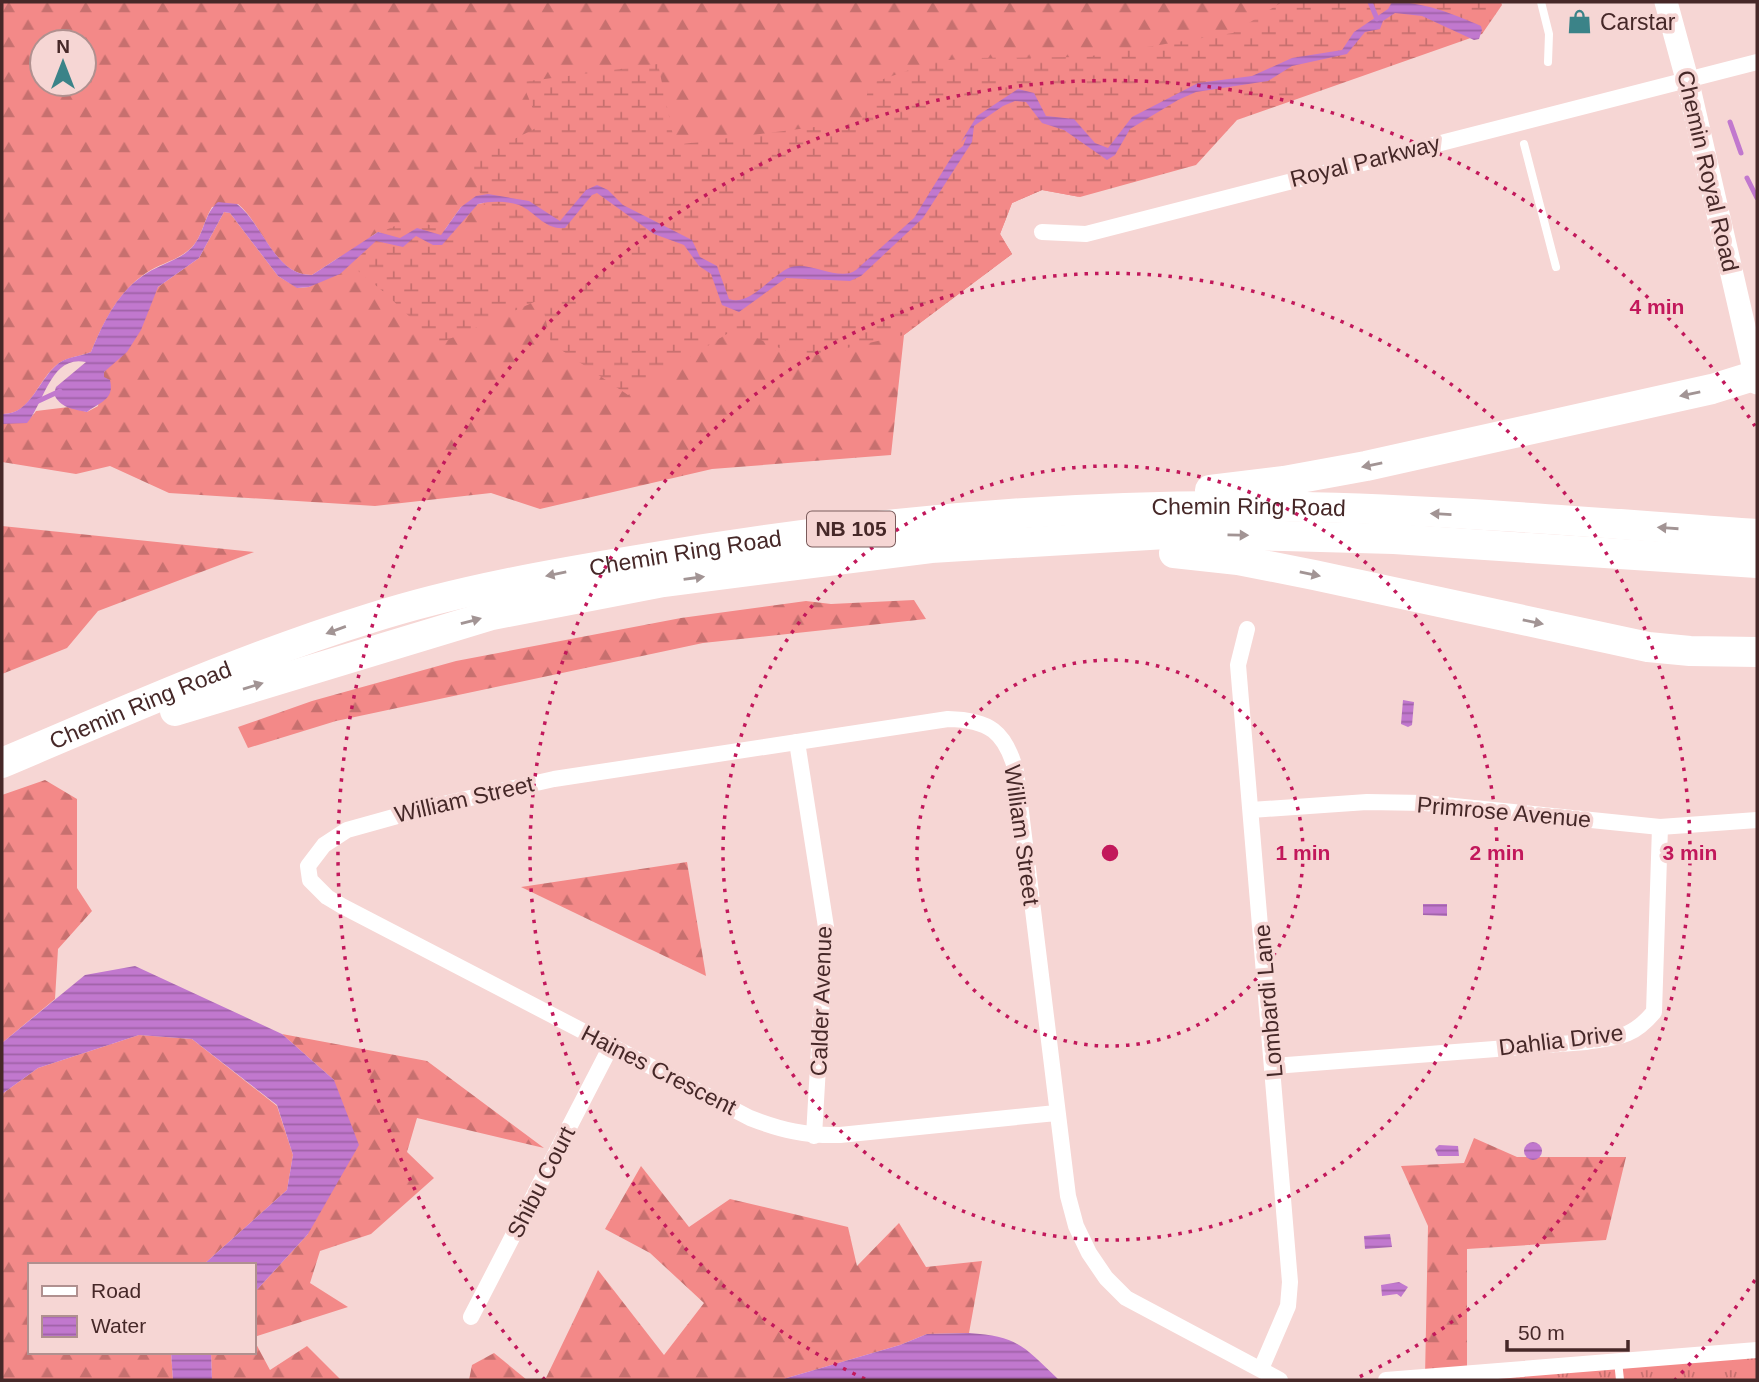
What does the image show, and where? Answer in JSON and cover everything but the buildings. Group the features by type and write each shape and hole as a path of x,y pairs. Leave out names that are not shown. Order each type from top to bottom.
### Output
{"highway":[{"path":"900,523 1022,502 1218,489 1284,481 1366,466 1757,378"},
{"name":"Chemin Ring Road","path":"2,765 259,659 370,618 448,597 718,546 900,523 1040,511 1245,506 1746,533"},
{"name":"Chemin Ring Road","path":"2,765 492,615 663,582 779,565 1005,542 1166,534 1394,539 1750,562"},
{"path":"779,565 1129,550 1207,555 1314,575 1648,647 1757,652"}],"main road":[{"name":"Chemin Royal Road","path":"1666,2 1687,79 1757,378"}],"street":[{"name":"Royal Parkway","path":"1042,232 1086,233 1757,61"},
{"name":"Lombardi Lane","path":"1247,629 1238,665 1274,1066 1290,1282 1288,1306 1261,1369"},
{"name":"William Street","path":"308,866 330,841 347,830 377,819 554,779 948,719 971,720 994,729 1010,749 1016,771 1056,1113 1072,1211 1083,1241 1106,1278 1137,1305 1280,1380"},
{"name":"Calder Avenue","path":"797,743 826,927 814,1136"},
{"name":"Primrose Avenue","path":"1251,810 1306,804 1425,803 1660,827 1757,820"},
{"name":"Dahlia Drive","path":"1274,1066 1586,1042 1640,1030 1654,1012 1660,827"},
{"name":"Haines Crescent","path":"308,866 310,880 334,902 750,1118 785,1132 814,1136 1056,1113"},
{"name":"Shibu Court","path":"471,1317 611,1046"},
{"path":"1386,1380 1522,1375 1618,1362 1757,1350"}],"lane":[{"path":"1541,2 1549,34 1548,62"},
{"path":"1524,144 1556,267"},
{"path":"1618,1362 1620,1380"}],"green space":[{"path":"2,2 1392,2 1002,97 488,194 461,207 441,235 378,232 312,275 299,273 279,259 238,204 212,207 193,246 182,255 146,273 127,289 107,318 91,352 59,363 27,403 12,413 2,414"},
{"path":"1282,2 1501,2 1502,5 1482,34 1237,120 1196,165 1080,197 1042,190 1012,203 1000,234 1012,254 904,335 803,358 735,329 628,395 551,343 541,299 438,344 385,293 335,252 411,219 470,238 494,225 467,163 540,126 522,82 658,64 675,145 862,121 869,84 935,61 1085,57 1233,33"},
{"path":"972,142 1080,197 1042,190 1012,203 1000,234 1012,254 904,335 891,455 712,469 540,509 491,493 375,506 169,493 110,466 76,474 2,462 2,424 25,420 36,411 69,407 87,412 98,406 103,374 158,287 199,258 224,212 230,213 278,276 298,288 309,287 366,253 433,245 478,204 488,202 563,275"},
{"path":"2,526 254,552 98,611 67,648 2,674"},
{"path":"914,600 926,619 703,643 336,721 248,748 238,727 312,701 456,661 681,618 806,601 831,604"},
{"path":"45,780 77,799 77,888 92,911 58,949 55,999 2,1043 2,795"},
{"path":"687,862 706,976 521,887"},
{"path":"282,1034 427,1061 544,1148 417,1118 407,1152 434,1178 371,1234 320,1251 310,1283 348,1307 256,1336 256,1291 308,1234 334,1080"},
{"path":"139,1035 192,1039 277,1106 293,1155 287,1190 205,1263 28,1263 28,1354 171,1354 173,1380 2,1380 2,1094 38,1068"},
{"path":"1474,1138 1517,1157 1626,1157 1606,1240 1467,1249 1467,1374 1425,1377 1428,1226 1401,1166 1464,1163"},
{"path":"641,1166 689,1227 730,1199 848,1227 857,1266 899,1223 926,1267 982,1261 969,1333 927,1334 900,1345 780,1380 545,1380 598,1270 664,1355 704,1303 650,1253 605,1229"},
{"path":"256,1344 270,1370 307,1346 341,1380 212,1380 211,1354 256,1354"},
{"path":"1757,1350 1757,1380 1386,1380"},
{"path":"494,1353 527,1380 469,1380 472,1365"}],"water":[{"path":"1392,2 1426,6 1470,21 1481,26 1479,39 1474,40 1422,16 1395,13 1383,21 1380,29 1365,32 1347,54 1292,66 1268,81 1196,92 1178,100 1130,129 1115,155 1107,160 1064,130 1042,123 1026,102 1015,101 974,126 972,142 923,218 861,276 850,281 786,278 739,312 722,305 711,274 699,266 684,245 654,234 597,193 592,195 565,228 551,226 519,205 499,202 478,204 442,245 433,245 416,236 403,247 376,241 340,274 309,287 297,288 278,276 230,213 224,212 199,258 158,287 141,330 127,352 104,372 104,377 110,380 111,387 105,400 87,412 68,407 57,399 54,394 56,387 86,362 74,362 64,365 56,373 27,423 2,424 2,414 12,413 27,403 59,363 91,352 120,298 147,273 189,250 198,240 210,212 218,202 237,204 288,267 299,273 312,275 378,232 400,238 417,228 441,235 461,207 476,196 488,194 529,201 560,221 586,190 597,185 608,190 623,205 692,240 700,257 717,266 729,299 737,300 753,294 791,267 807,267 842,274 856,270 914,218 954,153 963,146 967,136 961,142 977,116 1018,89 1034,93 1046,116 1074,119 1095,143 1108,148 1132,117 1198,83 1252,76 1292,58 1342,50 1354,32 1388,9"},
{"path":"1403,700 1414,702 1412,725 1408,727 1401,724"},
{"path":"1423,904 1447,904 1447,916 1423,915"},
{"path":"135,966 282,1034 334,1080 359,1145 308,1234 256,1291 256,1263 205,1263 287,1190 293,1155 277,1105 192,1039 139,1035 38,1068 2,1094 2,1043 85,975"},
{"path":"1533,1142 1541,1147 1542,1151 1537,1159 1533,1160 1525,1155 1524,1151 1529,1143"},
{"path":"1439,1145 1458,1146 1459,1156 1438,1156 1435,1149"},
{"path":"1390,1234 1392,1247 1365,1249 1364,1236"},
{"path":"1399,1282 1408,1287 1401,1297 1397,1294 1382,1296 1381,1285"},
{"path":"969,1333 999,1337 1020,1346 1059,1380 780,1380 900,1345 927,1334"},
{"path":"171,1354 211,1354 212,1380 173,1380"}],"waterway":[{"path":"1370,2 1377,19"},
{"path":"1730,122 1741,153"},
{"path":"1747,178 1757,198"},
{"path":"34,403 60,391"}],"place":[{"name":"Carstar","path":"1580,22"}]}
